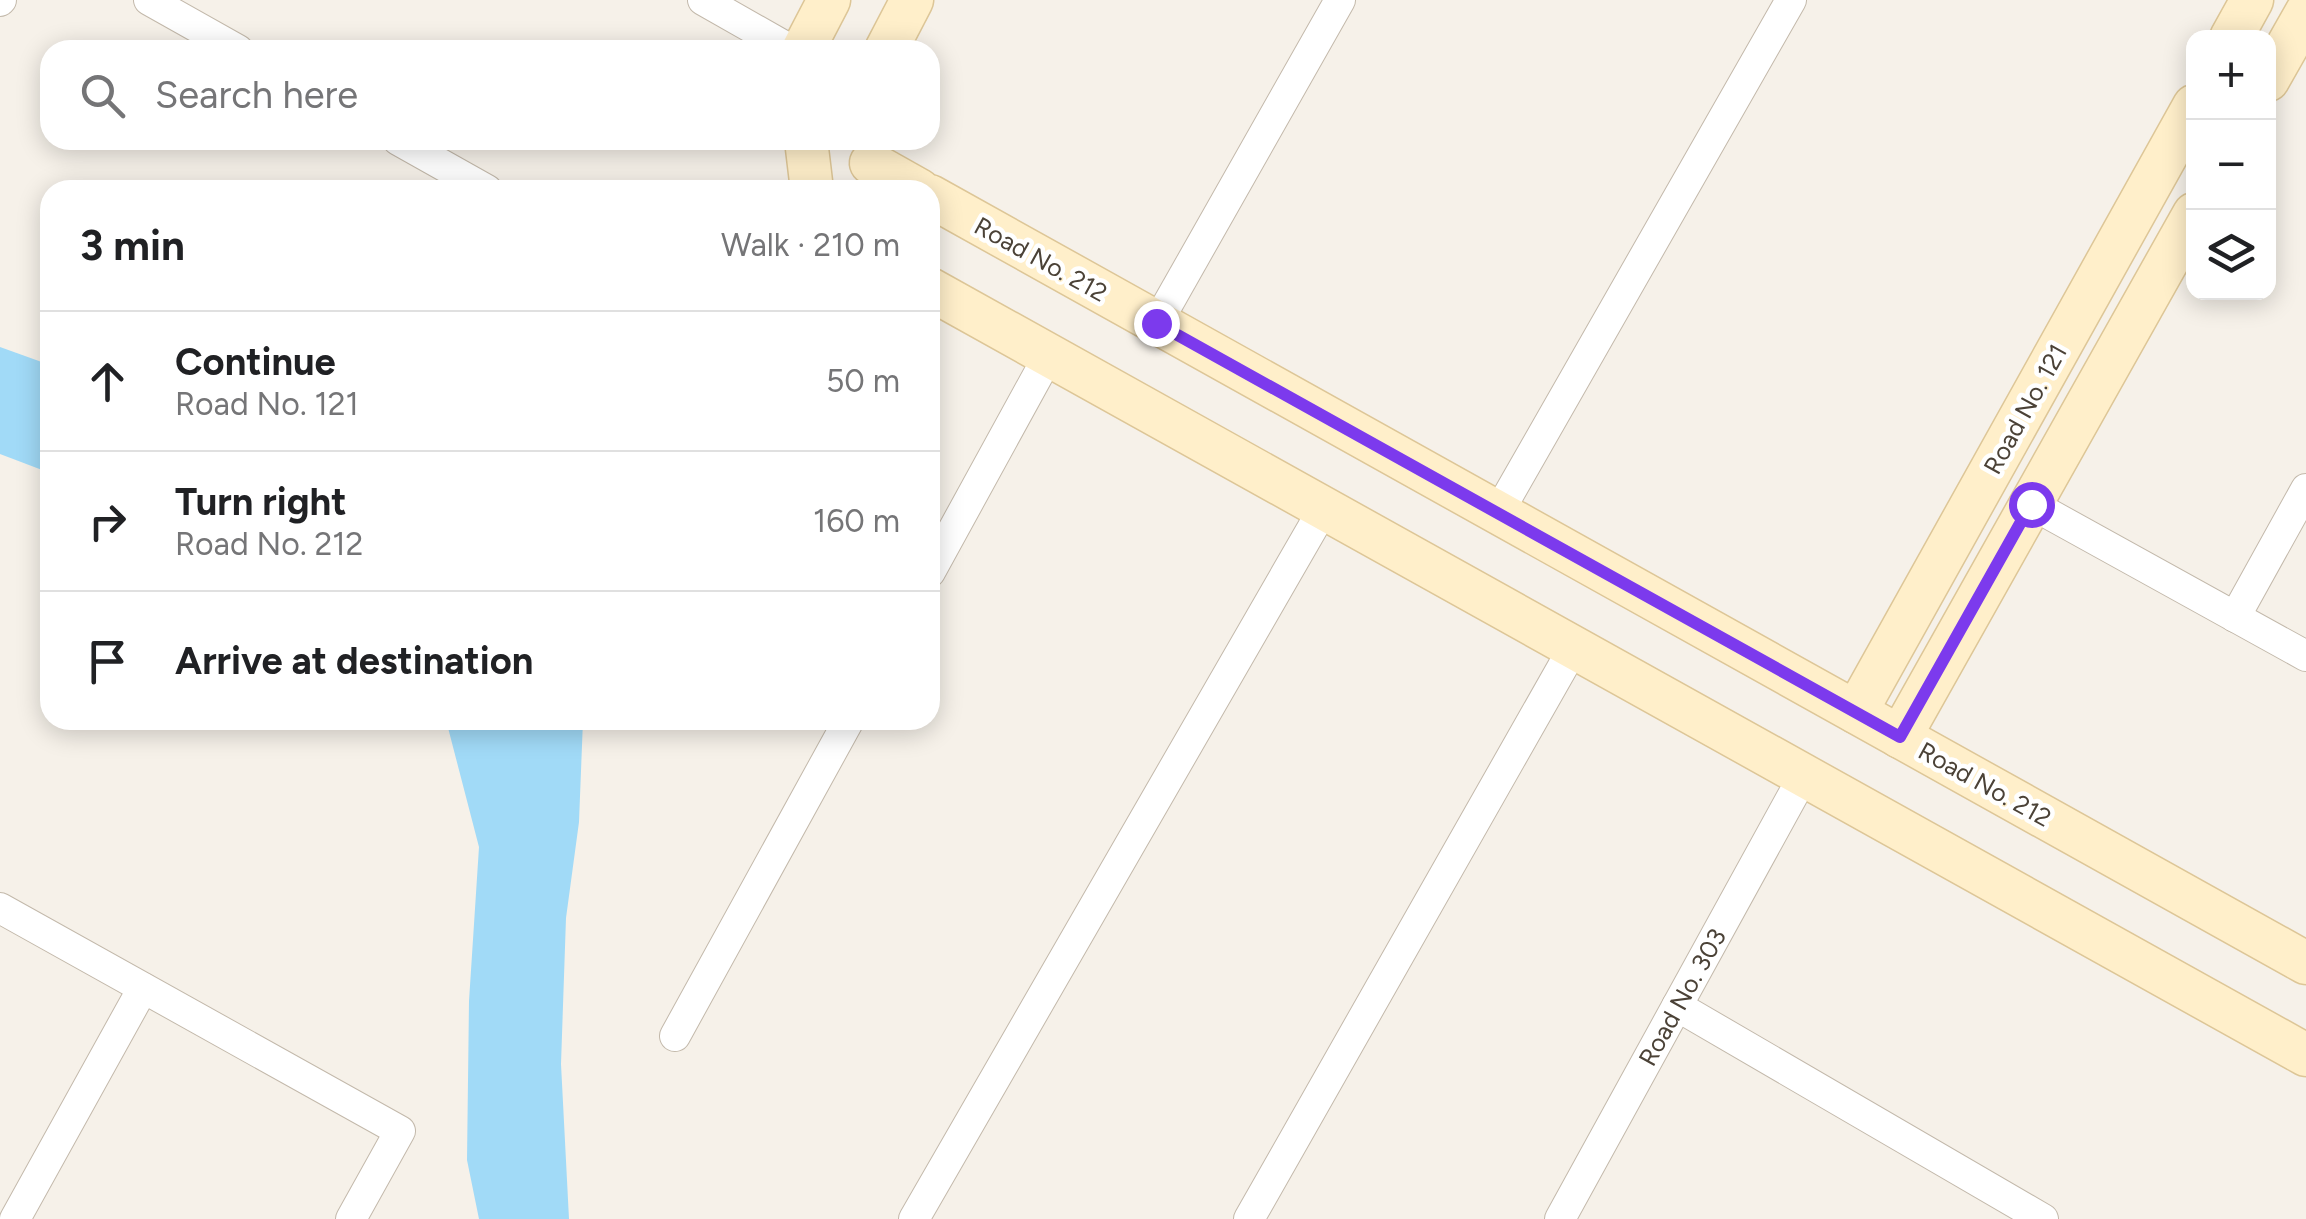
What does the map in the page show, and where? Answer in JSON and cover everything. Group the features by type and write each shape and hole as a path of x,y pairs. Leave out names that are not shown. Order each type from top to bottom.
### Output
{"street":[{"path":"149,0 220,40"},
{"path":"703,0 773,40"},
{"path":"809,40 830,0"},
{"path":"891,40 912,0"},
{"path":"1156,323 1340,0"},
{"path":"1498,512 1791,0"},
{"path":"2236,30 2252,0"},
{"path":"2276,66 2306,13"},
{"name":"Road No. 121","path":"1856,712 2186,120"},
{"path":"416,150 470,180"},
{"path":"807,150 811,180"},
{"path":"862,164 897,180"},
{"name":"Road No. 212","path":"940,202 2306,963"},
{"name":"Road No. 121","path":"1900,737 2186,228"},
{"path":"940,295 2306,1055"},
{"path":"940,554 1049,355"},
{"path":"2235,617 2306,490"},
{"path":"2031,504 2306,656"},
{"path":"914,1219 1324,508"},
{"path":"1249,1219 1574,647"},
{"path":"676,1036 844,730"},
{"name":"Road No. 303","path":"1560,1219 1804,776"},
{"path":"0,908 400,1131 351,1219"},
{"path":"15,1219 144,988"},
{"path":"1677,1006 2043,1219"}],"water":[{"path":"0,347 40,361 40,469 0,454"},
{"path":"449,730 583,730 579,822 566,918 561,1064 569,1219 479,1219 467,1160 469,1001 479,847"}],"route":[{"path":"1156,323 1900,737 2031,504"}]}
